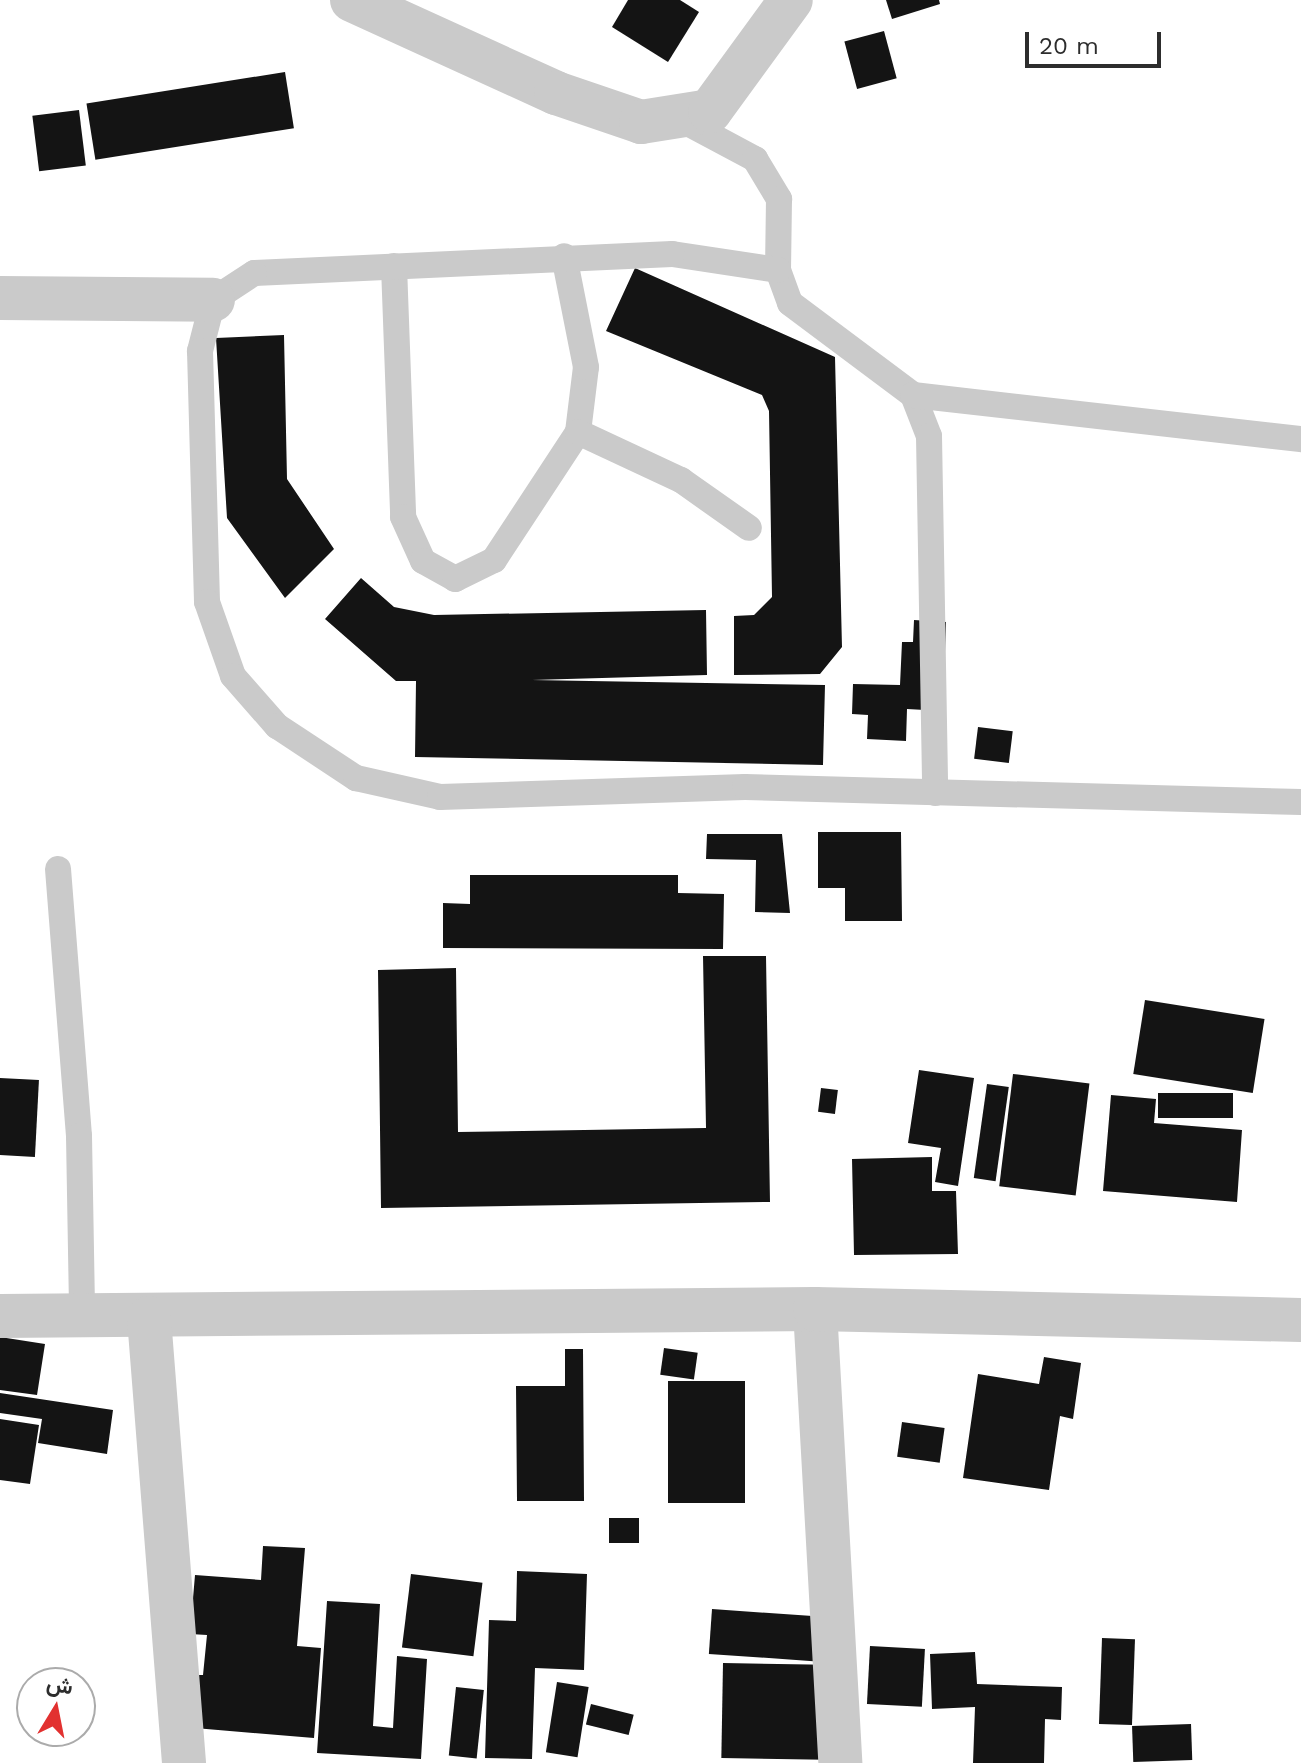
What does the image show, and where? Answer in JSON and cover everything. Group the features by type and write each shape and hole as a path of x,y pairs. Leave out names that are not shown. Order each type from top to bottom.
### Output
{"street":[{"path":"358,1 556,93 641,122 682,120 710,111 791,0"},
{"path":"0,298 213,300"},
{"path":"0,1316 82,1314 149,1318 815,1309 1301,1320"},
{"path":"815,1309 840,1763"},
{"path":"149,1318 184,1763"}],"lane":[{"path":"682,120 755,159 779,199 778,270 790,303 913,395 1301,439"},
{"path":"778,270 672,254 564,256 254,273 213,300 200,351 207,602 233,676 277,726 356,778 440,797 745,787 1301,802"},
{"path":"394,266 403,517 423,561 455,579 494,560 578,432 586,367 564,256"},
{"path":"913,395 929,436 935,793"},
{"path":"578,432 694,487 749,528"},
{"path":"58,869 79,1136 82,1314"}],"building":[{"path":"628,0 680,0 699,12 668,62 612,27"},
{"path":"886,0 939,0 940,4 892,19"},
{"path":"884,31 897,78 857,89 844,42"},
{"path":"285,72 294,128 95,160 86,103"},
{"path":"79,110 86,166 39,171 32,116"},
{"path":"635,268 835,357 842,647 820,674 734,675 734,616 754,615 772,597 769,411 762,395 606,331"},
{"path":"284,335 287,479 334,549 285,598 227,518 216,338"},
{"path":"361,578 394,607 434,615 706,610 707,675 532,680 825,685 823,765 415,757 416,681 396,681 325,619"},
{"path":"914,620 946,622 943,711 907,709 906,741 867,739 868,715 852,714 853,684 900,685 902,642 913,642"},
{"path":"978,727 1013,731 1009,763 974,759"},
{"path":"818,832 901,832 902,921 845,921 845,888 818,888"},
{"path":"707,834 782,834 790,913 755,912 756,860 706,859"},
{"path":"470,875 678,875 678,893 724,894 723,949 443,948 443,903 470,904"},
{"path":"703,956 766,956 770,1202 381,1208 378,970 456,968 458,1132 706,1128"},
{"path":"1145,1000 1265,1019 1253,1093 1133,1074"},
{"path":"919,1070 974,1078 958,1186 935,1182 941,1148 908,1143"},
{"path":"1013,1074 1089,1083 1076,1196 999,1186"},
{"path":"0,1078 39,1080 35,1157 0,1155"},
{"path":"987,1084 1009,1087 996,1181 974,1178"},
{"path":"821,1088 838,1090 835,1114 818,1112"},
{"path":"1158,1093 1233,1093 1233,1118 1158,1118"},
{"path":"1111,1095 1156,1099 1154,1123 1242,1130 1237,1202 1103,1191"},
{"path":"932,1157 932,1191 956,1191 958,1254 854,1255 852,1159"},
{"path":"0,1337 45,1344 37,1395 0,1390"},
{"path":"664,1348 698,1353 694,1379 660,1375"},
{"path":"565,1349 583,1349 584,1501 517,1501 516,1386 565,1386"},
{"path":"1044,1357 1081,1363 1073,1419 1060,1416 1049,1490 963,1478 978,1374 1039,1384"},
{"path":"668,1381 745,1381 745,1503 668,1503"},
{"path":"0,1393 113,1410 107,1454 38,1443 42,1419 0,1413"},
{"path":"0,1419 39,1425 30,1484 0,1480"},
{"path":"902,1422 945,1428 940,1463 897,1457"},
{"path":"609,1518 639,1518 639,1543 609,1543"},
{"path":"263,1546 305,1548 297,1646 321,1648 314,1738 183,1727 187,1675 203,1675 207,1635 190,1634 195,1575 261,1580"},
{"path":"517,1571 587,1574 584,1670 535,1668 532,1759 485,1758 489,1620 516,1621"},
{"path":"411,1574 482,1583 473,1656 402,1647"},
{"path":"327,1601 380,1604 373,1726 393,1728 397,1656 427,1659 421,1759 317,1753"},
{"path":"712,1609 820,1617 817,1661 709,1654"},
{"path":"1102,1638 1135,1639 1132,1725 1099,1724"},
{"path":"870,1646 925,1649 922,1707 867,1704"},
{"path":"975,1652 977,1684 1062,1687 1061,1720 1045,1719 1044,1763 973,1763 975,1707 932,1709 930,1654"},
{"path":"723,1663 842,1665 840,1760 721,1758"},
{"path":"557,1682 589,1687 577,1757 546,1752"},
{"path":"456,1687 484,1690 477,1759 449,1756"},
{"path":"591,1704 634,1715 629,1735 586,1724"},
{"path":"1191,1724 1192,1760 1133,1762 1132,1726"}]}
